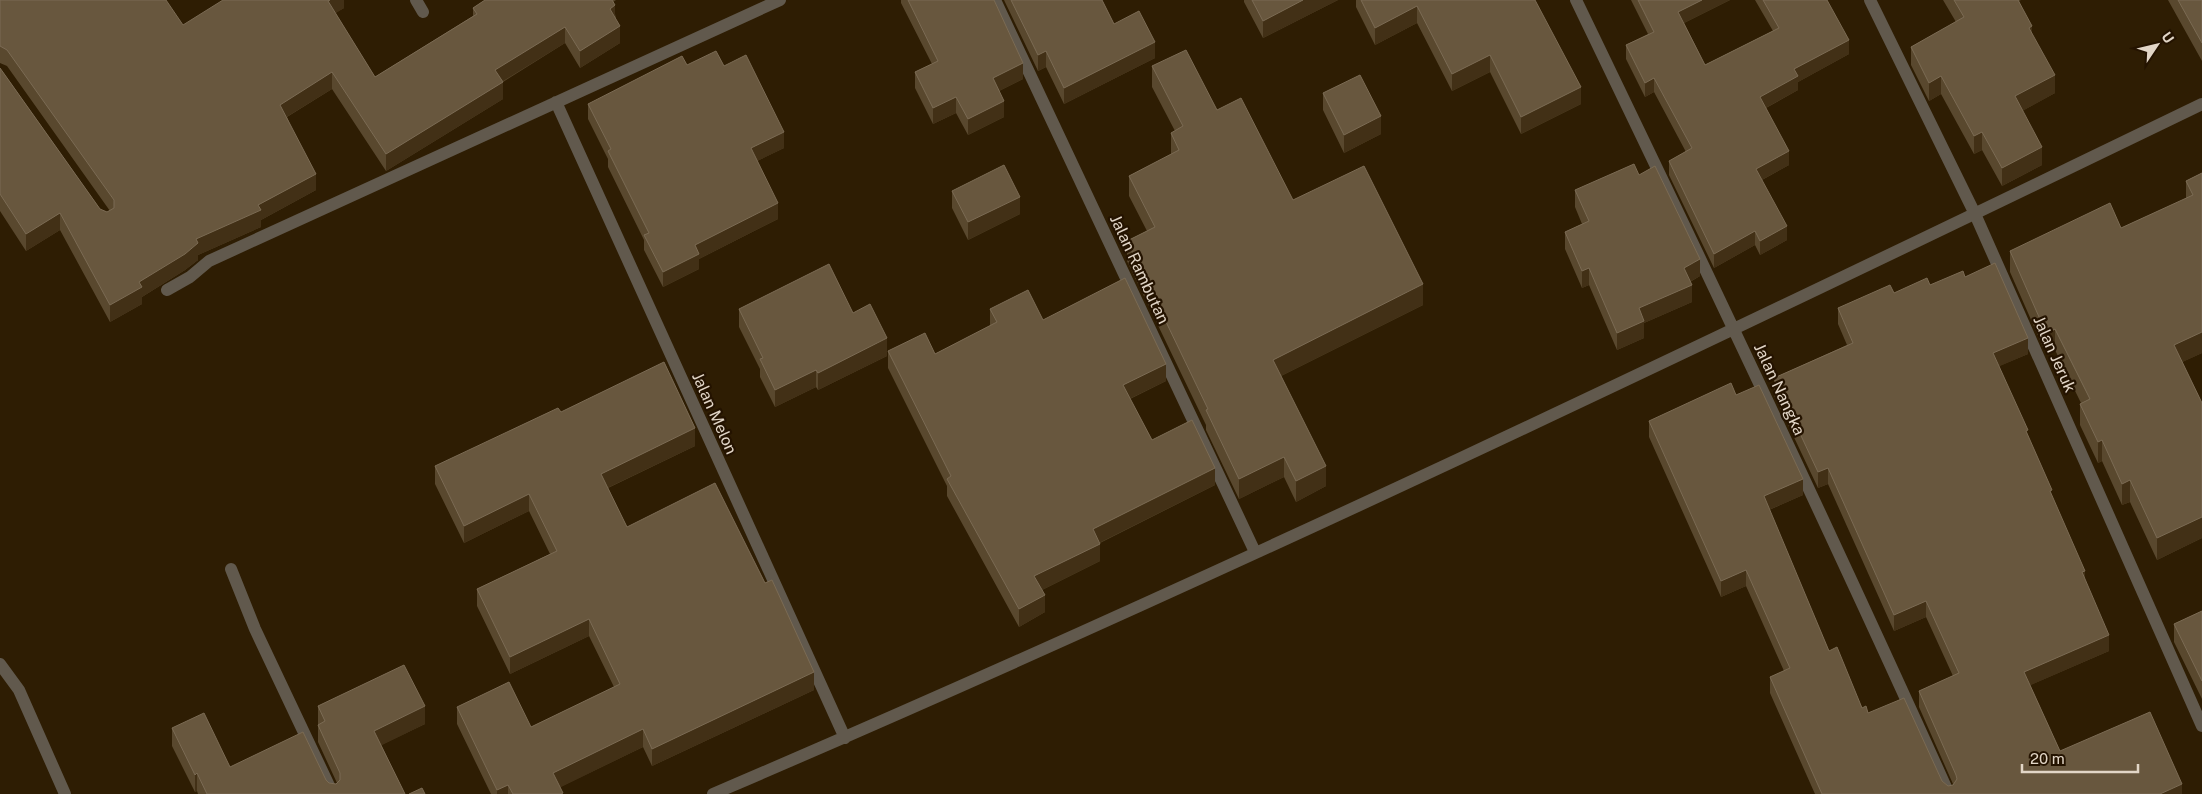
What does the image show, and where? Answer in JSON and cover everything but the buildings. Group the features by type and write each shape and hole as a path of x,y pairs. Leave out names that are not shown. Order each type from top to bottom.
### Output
{"street":[{"path":"416,0 423,12"},
{"path":"167,290 190,277 209,261 780,0"},
{"name":"Jalan Rambutan","path":"995,0 1255,552"},
{"name":"Jalan Nangka","path":"1576,0 1734,329 1874,628 1949,794"},
{"name":"Jalan Jeruk","path":"1870,0 1975,214 2202,726"},
{"name":"Jalan Melon","path":"556,102 844,738"},
{"path":"713,794 844,738 1255,552 1734,329 2202,104"},
{"path":"231,569 255,629 333,794"},
{"path":"0,664 19,690 66,794"}]}
